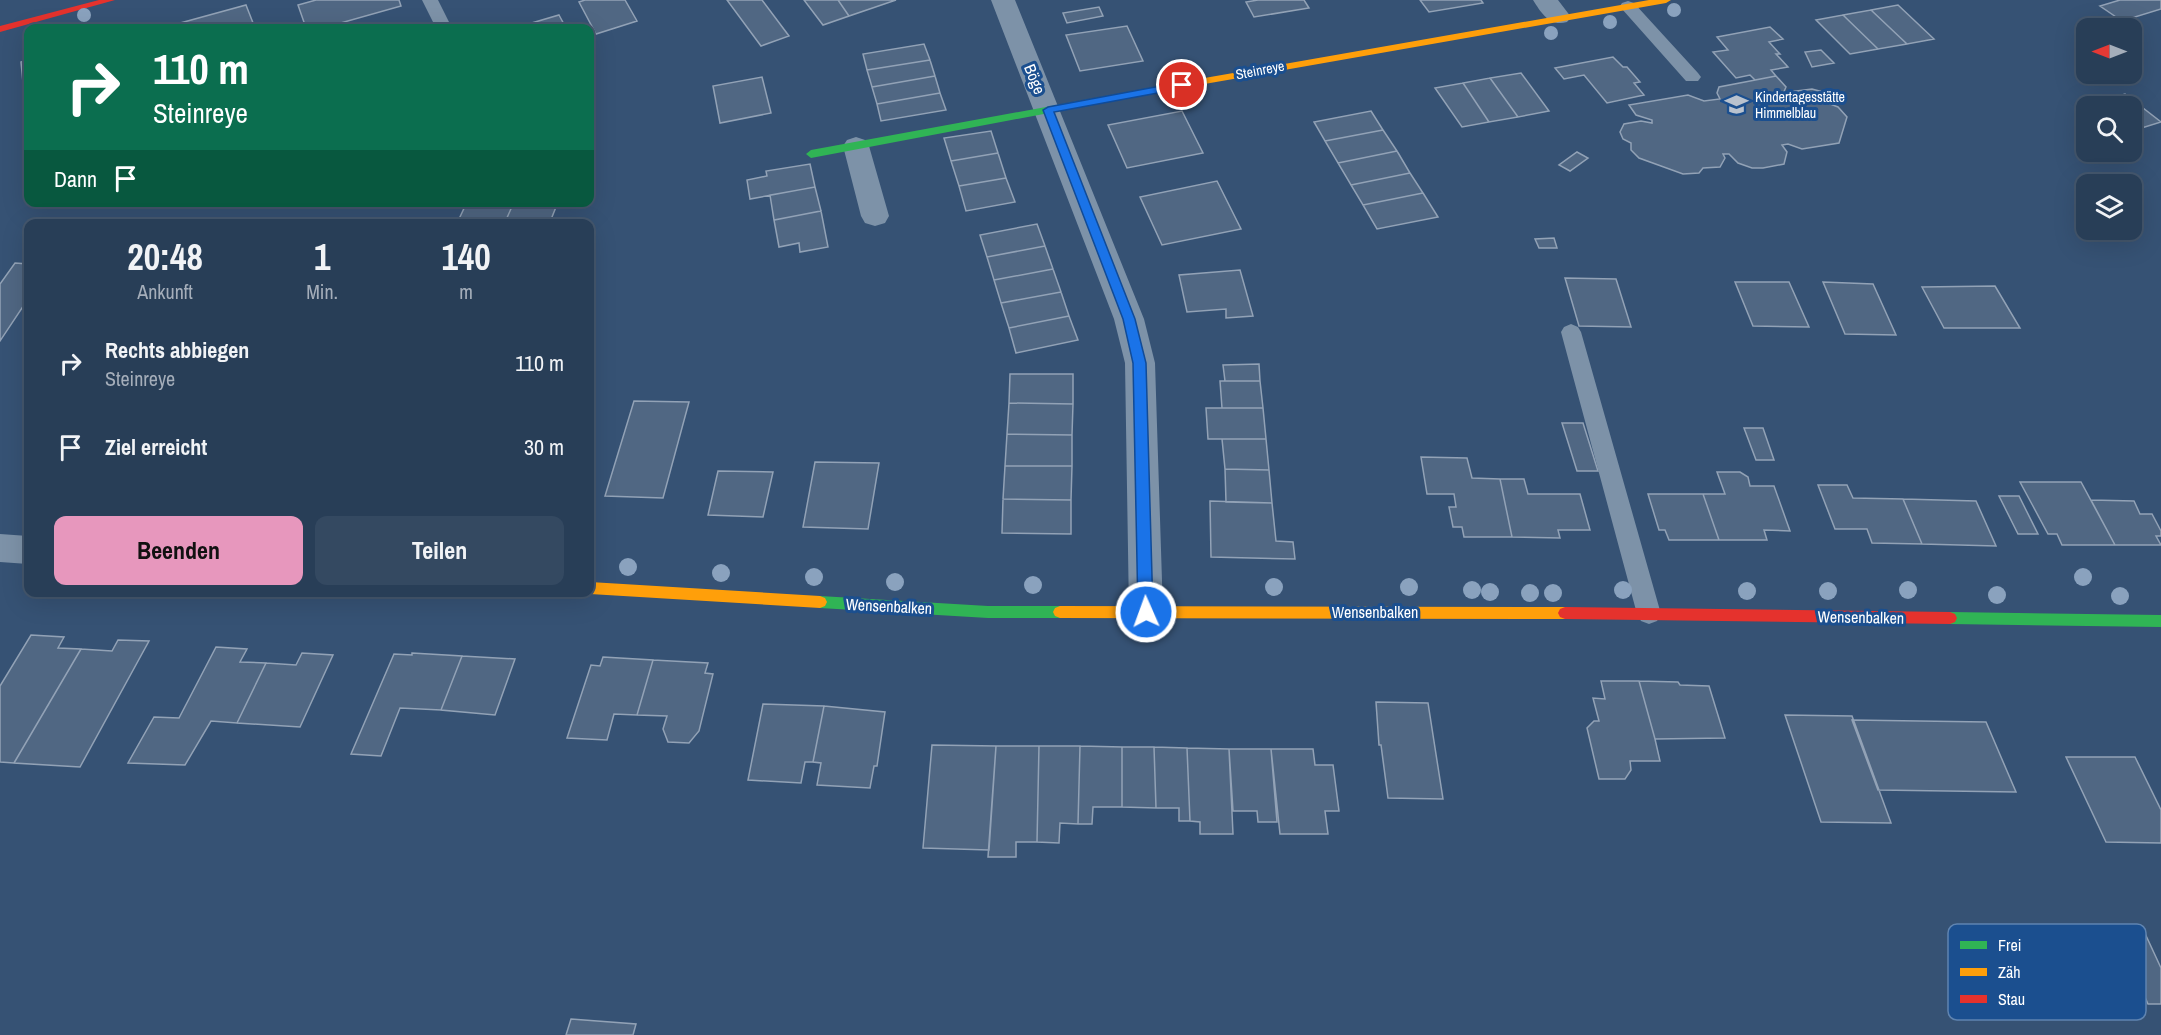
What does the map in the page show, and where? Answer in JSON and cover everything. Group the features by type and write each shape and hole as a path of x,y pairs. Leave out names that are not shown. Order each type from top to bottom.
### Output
{"street":[{"path":"0,29 110,0"},
{"name":"Böge","path":"1003,0 1129,319 1140,363 1146,612"},
{"name":"Steinreye","path":"811,154 1048,110 1552,9 1628,6 1666,0"},
{"path":"856,146 875,216"},
{"path":"0,548 24,550"},
{"name":"Wensenbalken","path":"594,588 988,612 1649,614 2161,621"}],"lane":[{"path":"430,0 442,24"},
{"path":"1628,6 1692,76"},
{"path":"1571,332 1649,614"}],"building":[{"path":"316,0 399,0 401,6 337,24 305,24 298,5"},
{"path":"625,0 637,21 596,34 594,24 591,24 579,2"},
{"path":"727,0 762,0 789,36 761,46"},
{"path":"804,0 838,0 849,16 823,25"},
{"path":"838,0 896,0 849,16"},
{"path":"1304,0 1309,8 1254,17 1246,2"},
{"path":"1420,0 1481,0 1483,3 1429,12"},
{"path":"2120,0 2161,0 2161,9 2132,18 2118,18 2100,6"},
{"path":"246,5 253,24 177,24"},
{"path":"1898,5 1934,39 1907,44 1871,10"},
{"path":"1099,7 1103,16 1067,23 1063,13"},
{"path":"1871,10 1907,44 1878,49 1843,15"},
{"path":"559,15 564,24 528,24"},
{"path":"1843,15 1878,49 1850,54 1816,20"},
{"path":"1127,26 1143,61 1080,71 1066,35"},
{"path":"1770,27 1783,39 1769,42 1788,67 1771,70 1776,76 1755,80 1750,75 1736,78 1713,52 1728,50 1717,37"},
{"path":"924,44 930,60 867,70 863,54"},
{"path":"1821,50 1834,63 1812,67 1805,52"},
{"path":"1613,57 1623,67 1627,67 1640,82 1634,83 1644,95 1607,103 1584,75 1564,79 1555,68"},
{"path":"930,60 935,76 872,87 867,70"},
{"path":"24,61 24,93 21,62"},
{"path":"1521,73 1549,111 1518,117 1490,78"},
{"path":"935,76 940,93 877,104 872,87"},
{"path":"1776,76 1786,87 1783,94 1788,96 1789,92 1812,89 1823,92 1829,98 1830,104 1838,107 1847,117 1839,143 1802,149 1788,144 1782,145 1787,152 1784,164 1763,168 1752,168 1738,163 1729,154 1723,154 1725,158 1720,167 1703,168 1699,173 1683,174 1639,158 1631,150 1631,143 1623,139 1620,132 1624,124 1641,121 1652,123 1652,120 1636,115 1629,105 1688,95 1704,101 1720,99 1717,93 1719,87"},
{"path":"762,77 771,113 720,123 713,86"},
{"path":"1490,78 1518,117 1489,122 1463,83"},
{"path":"1463,83 1489,122 1462,127 1435,88"},
{"path":"940,93 946,110 881,121 877,104"},
{"path":"2142,107 2161,122 2142,128"},
{"path":"1182,111 1203,153 1127,168 1108,125"},
{"path":"1371,111 1383,130 1325,141 1314,122"},
{"path":"1383,130 1397,151 1338,163 1325,141"},
{"path":"991,131 998,153 951,161 944,138"},
{"path":"1397,151 1410,173 1351,185 1338,163"},
{"path":"1577,152 1588,158 1570,171 1559,165"},
{"path":"998,153 1006,178 959,186 951,161"},
{"path":"810,164 815,187 750,199 747,180 767,176 766,171"},
{"path":"1410,173 1423,193 1363,205 1351,185"},
{"path":"1006,178 1015,202 966,211 959,186"},
{"path":"1217,181 1241,229 1162,245 1140,197"},
{"path":"815,187 821,211 774,220 770,195"},
{"path":"1423,193 1438,217 1377,229 1363,205"},
{"path":"465,207 512,207 506,219 459,219"},
{"path":"512,207 556,207 551,219 506,219"},
{"path":"821,211 828,247 800,252 799,243 779,247 774,220"},
{"path":"1037,224 1045,246 987,257 980,235"},
{"path":"1554,238 1557,248 1539,248 1535,239"},
{"path":"1045,246 1053,269 994,280 987,257"},
{"path":"15,263 24,264 24,305 0,341 0,284"},
{"path":"1053,269 1061,292 1001,303 994,280"},
{"path":"1240,270 1253,316 1226,318 1226,309 1187,312 1179,275"},
{"path":"1565,278 1616,279 1631,327 1579,326"},
{"path":"1735,282 1789,282 1809,327 1753,326"},
{"path":"1823,282 1873,284 1896,335 1845,334"},
{"path":"1995,286 2020,328 1944,328 1922,287"},
{"path":"1061,292 1069,316 1009,328 1001,303"},
{"path":"1069,316 1078,340 1016,353 1009,328"},
{"path":"1259,364 1260,381 1225,381 1223,365"},
{"path":"1010,374 1073,374 1073,404 1009,403"},
{"path":"1220,381 1260,381 1263,408 1222,408"},
{"path":"634,401 689,402 663,498 605,496"},
{"path":"1009,403 1073,404 1072,435 1007,434"},
{"path":"1206,408 1263,408 1266,439 1208,439"},
{"path":"1562,423 1583,423 1598,471 1577,471"},
{"path":"1744,428 1763,428 1774,460 1756,460"},
{"path":"1007,434 1072,435 1072,466 1005,466"},
{"path":"1222,439 1266,439 1269,470 1225,469"},
{"path":"1421,457 1467,458 1472,478 1500,479 1512,537 1464,537 1462,527 1453,527 1449,507 1456,507 1454,494 1427,494"},
{"path":"815,462 879,463 868,529 803,527"},
{"path":"1005,466 1072,466 1071,500 1003,499"},
{"path":"1225,469 1269,470 1272,503 1226,502"},
{"path":"718,471 773,472 763,517 708,515"},
{"path":"1717,472 1740,472 1748,477 1750,486 1774,486 1790,531 1764,530 1767,540 1719,540 1703,494 1725,494"},
{"path":"1500,479 1524,479 1528,494 1580,494 1590,530 1558,530 1560,538 1512,537"},
{"path":"2020,482 2081,482 2115,545 2062,545 2057,534 2048,534"},
{"path":"1818,485 1847,485 1853,498 1903,499 1922,544 1872,543 1867,529 1835,529"},
{"path":"1648,494 1703,494 1719,540 1669,540 1665,530 1659,530"},
{"path":"1999,496 2019,496 2038,534 2018,534"},
{"path":"1003,499 1071,500 1071,534 1002,533"},
{"path":"1903,499 1976,501 1996,546 1922,544"},
{"path":"2091,500 2134,501 2140,514 2152,514 2161,531 2161,536 2156,536 2161,545 2115,545"},
{"path":"1210,501 1272,503 1276,541 1293,542 1295,559 1211,557"},
{"path":"31,635 64,637 58,648 81,649 14,763 0,762 0,686"},
{"path":"118,640 149,641 80,767 14,763 81,649 112,651"},
{"path":"216,647 247,649 240,662 266,663 237,723 211,721 185,765 128,763 154,717 179,718"},
{"path":"302,653 333,655 300,727 237,723 266,663 296,665"},
{"path":"412,653 462,656 441,710 400,708 381,756 351,754 394,654 412,655"},
{"path":"462,656 515,659 495,715 441,710"},
{"path":"603,657 653,660 637,715 614,714 607,740 567,738 591,665 600,666"},
{"path":"653,660 708,663 705,673 713,674 699,731 689,743 668,742 663,729 667,716 637,715"},
{"path":"1601,681 1639,681 1655,739 1660,761 1630,761 1631,770 1625,779 1599,779 1587,728 1594,721 1599,721 1593,698 1605,699"},
{"path":"1639,681 1709,686 1725,738 1655,739"},
{"path":"1376,702 1428,703 1443,799 1388,798 1381,745 1379,745"},
{"path":"763,704 824,706 813,762 805,762 801,783 748,780"},
{"path":"824,706 885,712 877,766 874,766 870,788 817,785 821,763 813,762"},
{"path":"1785,715 1852,716 1891,823 1821,822"},
{"path":"1852,720 1986,722 2016,792 1878,790"},
{"path":"932,745 996,746 989,850 923,848"},
{"path":"996,746 1039,746 1037,842 1016,842 1016,857 988,857"},
{"path":"1039,746 1080,746 1078,824 1060,823 1059,843 1037,842"},
{"path":"1080,746 1122,747 1122,807 1093,807 1092,824 1078,824"},
{"path":"1122,747 1154,747 1156,808 1122,807"},
{"path":"1154,747 1187,748 1190,821 1179,821 1179,808 1156,808"},
{"path":"1187,748 1229,749 1233,834 1200,834 1200,822 1190,821"},
{"path":"1229,749 1271,749 1277,822 1258,822 1257,811 1233,811"},
{"path":"1271,749 1313,749 1315,765 1333,765 1339,811 1325,811 1328,834 1280,834"},
{"path":"2066,757 2135,757 2161,810 2161,843 2106,842"},
{"path":"2146,936 2161,968 2161,1004 2148,1004 2146,999"},
{"path":"571,1019 636,1024 633,1035 566,1035"}],"traffic: fast":[{"path":"811,154 1193,83"},
{"path":"820,602 988,612 1060,612"},
{"path":"1950,618 2161,621"}],"traffic: slow":[{"path":"1193,83 1666,0"},
{"path":"594,588 820,602"},
{"path":"1060,612 1565,613"}],"traffic: jam":[{"path":"0,29 110,0"},
{"path":"1565,613 1950,618"}],"place":[{"name":"Kindertagesstätte Himmelblau","path":"1737,105"}],"route":[{"path":"1146,612 1140,363 1129,319 1048,110 1182,85"}]}
